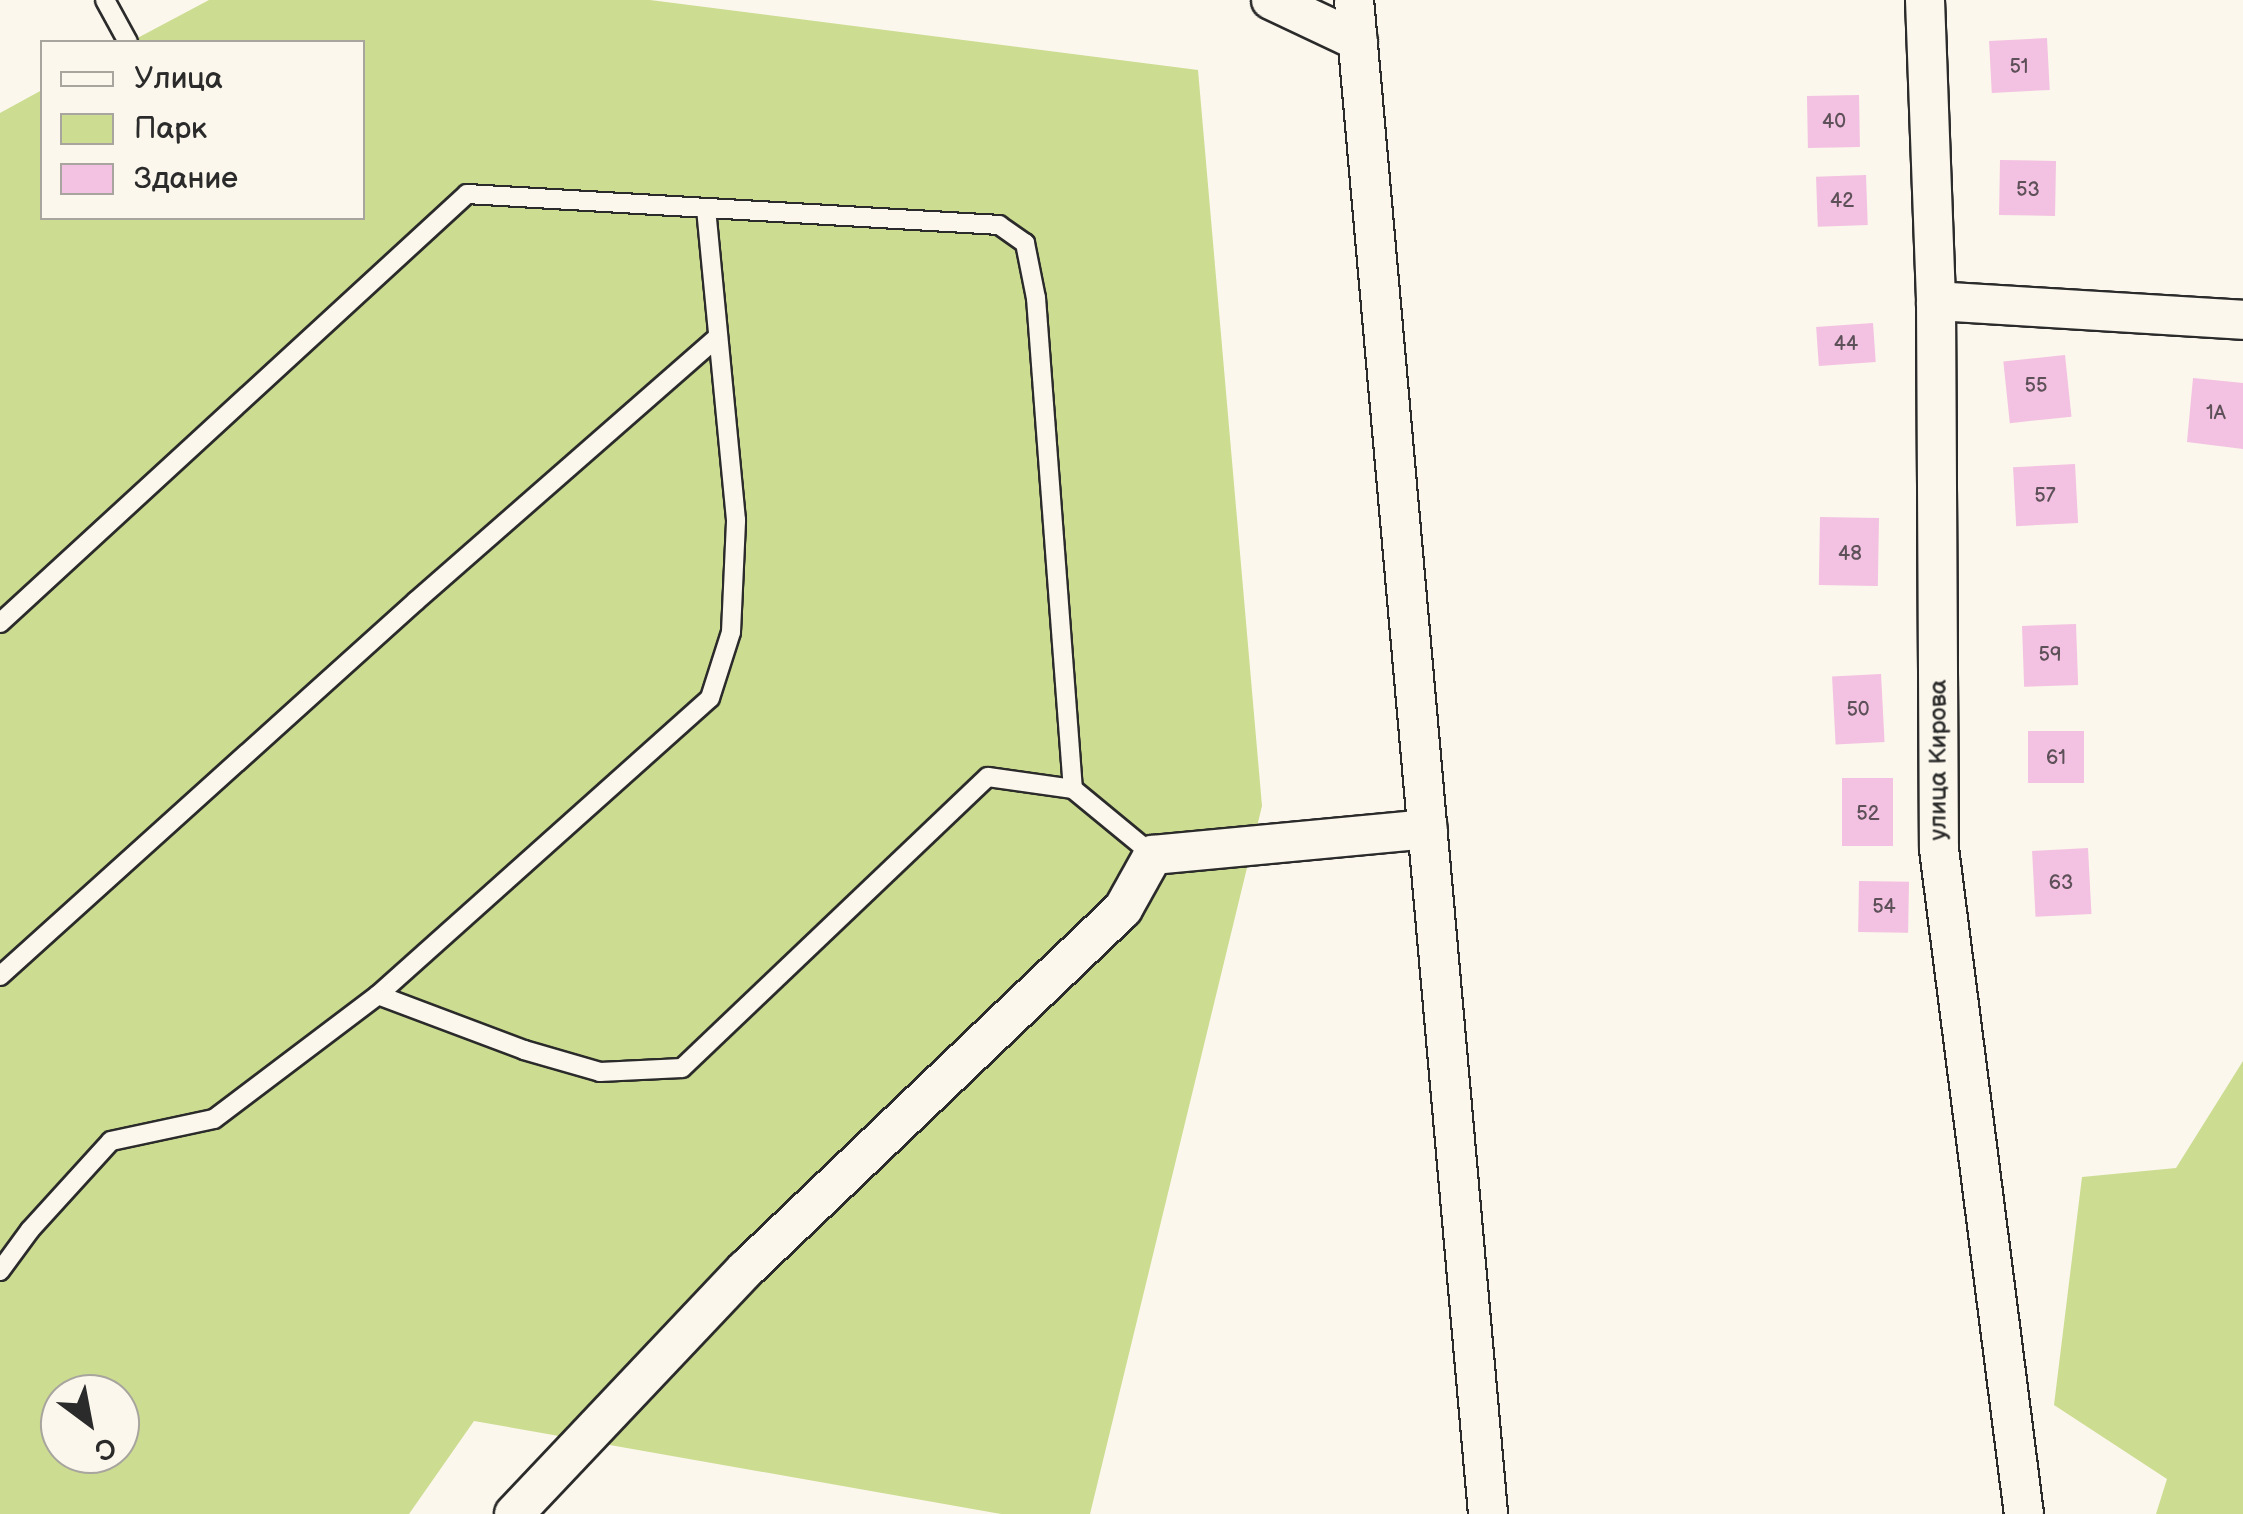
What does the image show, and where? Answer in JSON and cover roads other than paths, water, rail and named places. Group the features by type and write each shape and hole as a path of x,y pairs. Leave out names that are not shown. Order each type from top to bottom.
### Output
{"street":[{"path":"1271,0 1358,41"},
{"path":"1354,0 1488,1514"},
{"name":"улица Кирова","path":"1925,0 1936,301 1939,848 2024,1514"},
{"path":"1936,301 2243,320"},
{"path":"514,1514 746,1269 1122,909 1154,855 1428,829"}],"lane":[{"path":"105,0 127,40"},
{"path":"0,623 467,194 998,225 1025,243 1036,298 1072,789"},
{"path":"0,1272 30,1230 111,1141 214,1119 378,994 710,698 731,632 736,520 706,208"},
{"path":"0,976 416,601 718,337"},
{"path":"378,994 524,1050 600,1072 682,1068 988,777 1072,789 1154,855"}]}
